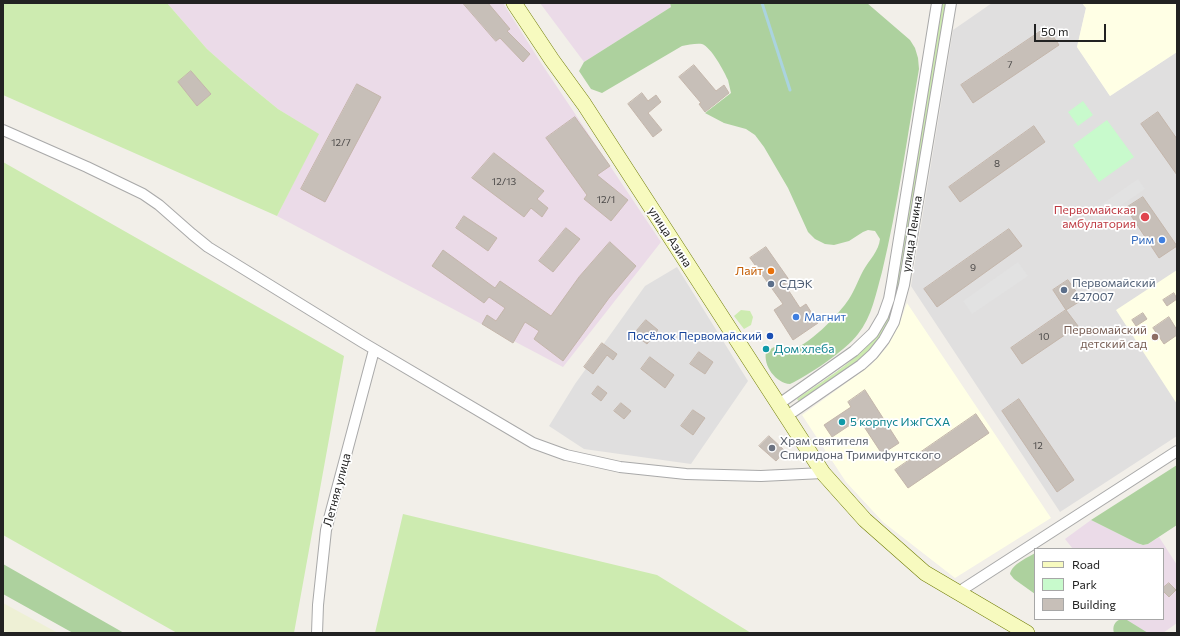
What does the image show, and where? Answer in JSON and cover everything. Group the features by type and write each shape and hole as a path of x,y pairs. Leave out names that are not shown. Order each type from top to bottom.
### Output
{"street":[{"name":"улица Азина","path":"514,3 552,60 584,104 823,473 865,520 925,573 1027,633"},
{"name":"улица Ленина","path":"783,410 854,351 874,332 883,316 889,299 892,282 937,3"},
{"name":"улица Ленина","path":"783,410 861,365 873,354 884,340 894,322 904,285 951,3"},
{"path":"3,130 144,194 160,205 208,247 374,350 533,443 566,455 620,466 686,474 761,476 823,473"},
{"name":"Летняя улица","path":"316,633 326,530 374,350"},
{"path":"957,593 983,578 1177,451"}],"shaded area":[{"path":"167,3 503,3 543,66 661,242 563,367 277,216 318,134 278,109 234,73 207,49"},
{"path":"540,3 670,3 671,7 584,62"},
{"path":"992,3 1082,3 1086,8 1077,47 1110,96 1177,52 1177,436 1060,512 911,286 953,30"},
{"path":"1082,3 1177,3 1177,52 1110,96 1077,47 1086,8"},
{"path":"1138,179 1145,189 1096,222 1089,213"},
{"path":"1018,262 1028,276 972,314 963,301"},
{"path":"677,267 748,381 691,464 584,449 549,426 575,384 645,286"},
{"name":"Первомайский детский сад","path":"1177,270 1177,404 1116,310"},
{"path":"907,303 1051,518 955,578 883,522 846,482 802,415 871,365 887,347 898,327"},
{"path":"1091,520 1142,545 1148,544 1159,537 1177,565 1177,623 1163,633 1136,633 1127,620 1164,620 1164,548 1072,548 1065,539"},
{"path":"3,603 58,633 3,633"}],"green space":[{"path":"3,3 167,3 207,49 234,73 278,109 319,134 277,216 3,95"},
{"path":"670,3 867,3 910,40 915,48 919,69 893,222 873,304 863,327 845,348 807,375 790,384 780,381 772,373 767,363 766,352 774,347 783,350 796,348 804,344 831,321 851,296 863,271 876,251 880,239 875,231 868,230 849,241 834,245 825,244 815,239 808,232 788,188 764,147 755,135 746,129 724,123 705,113 731,93 728,80 713,54 706,46 702,44 695,44 682,46 602,93 591,89 579,71 584,62 671,7"},
{"path":"941,3 947,3 894,312 881,339 856,365 800,403 797,399 845,366 862,351 874,337 886,317"},
{"path":"1083,101 1093,115 1078,126 1068,112"},
{"path":"1107,120 1134,157 1099,182 1073,145"},
{"path":"3,162 344,356 294,633 177,633 3,535"},
{"path":"741,310 750,311 753,317 751,325 744,329 734,316"},
{"path":"1177,465 1177,525 1148,544 1143,545 1137,543 1091,520"},
{"path":"403,514 657,575 751,633 375,633"},
{"path":"1034,554 1034,593 1014,579 1010,574 1011,570 1024,559"},
{"path":"3,564 124,633 73,633 3,594"},
{"path":"1127,620 1148,633 1114,633 1114,624 1117,621"}],"building":[{"path":"463,3 488,3 510,29 507,31 530,54 523,62 500,38 496,41"},
{"path":"1047,27 1059,45 973,103 961,85"},
{"path":"694,65 716,91 724,85 729,93 705,112 699,104 701,103 679,77"},
{"path":"191,71 211,94 197,106 178,82"},
{"path":"357,84 381,97 325,202 301,189"},
{"path":"642,93 648,101 656,95 661,102 648,113 662,130 653,137 628,104"},
{"path":"1158,112 1177,139 1177,175 1141,124"},
{"path":"575,117 610,166 597,175 628,200 611,221 584,199 587,195 546,138"},
{"path":"1034,126 1045,142 960,202 949,187"},
{"path":"494,153 544,191 537,199 548,208 542,217 531,208 524,217 472,178"},
{"path":"1143,197 1177,246 1159,258 1126,208"},
{"path":"464,216 497,238 488,251 456,228"},
{"path":"566,228 580,239 553,272 539,261"},
{"path":"1009,229 1022,246 937,307 924,289"},
{"path":"610,242 636,266 609,298 563,361 534,339 539,331 525,322 513,343 482,324 487,315 496,321 505,308 489,297 484,303 432,266 443,250 495,288 500,281 551,316 579,277"},
{"path":"766,247 792,284 787,288 800,308 806,304 818,323 793,340 774,310 783,304 750,258"},
{"path":"1068,280 1082,300 1066,310 1053,290"},
{"path":"1174,293 1177,299 1167,306 1163,300"},
{"path":"1066,310 1078,326 1022,364 1011,348"},
{"path":"1143,313 1147,319 1136,326 1132,320"},
{"path":"1169,317 1177,330 1177,335 1164,344 1153,328"},
{"path":"646,320 658,330 647,344 634,334"},
{"path":"602,343 617,354 613,360 607,355 593,374 584,367"},
{"path":"699,352 713,362 705,374 690,364"},
{"path":"650,357 674,375 665,388 641,369"},
{"path":"598,386 607,393 601,401 592,394"},
{"name":"5 корпус ИжГСХА","path":"865,390 899,443 882,454 859,419 832,437 824,425 851,407 848,402"},
{"path":"1019,399 1074,480 1057,492 1002,411"},
{"path":"621,403 631,411 624,419 614,411"},
{"path":"693,410 705,418 693,435 681,426"},
{"path":"976,414 989,433 908,488 895,470"},
{"name":"Храм святителя Спиридона Тримифунтского","path":"769,436 785,451 776,461 759,446"},
{"path":"1169,583 1176,590 1169,597 1164,592 1164,587"}],"waterway":[{"path":"762,3 790,90"}],"place":[{"name":"Первомайская амбулатория","path":"1145,217"},
{"name":"Рим","path":"1162,240"},
{"name":"Лайт","path":"771,271"},
{"name":"СДЭК","path":"771,284"},
{"name":"Первомайский 427007","path":"1064,290"},
{"name":"Магнит","path":"796,317"},
{"name":"Посёлок Первомайский","path":"770,336"},
{"name":"Первомайский детский сад","path":"1155,337"},
{"name":"Дом хлеба","path":"766,349"},
{"name":"5 корпус ИжГСХА","path":"842,422"},
{"name":"Храм святителя Спиридона Тримифунтского","path":"772,448"}]}
